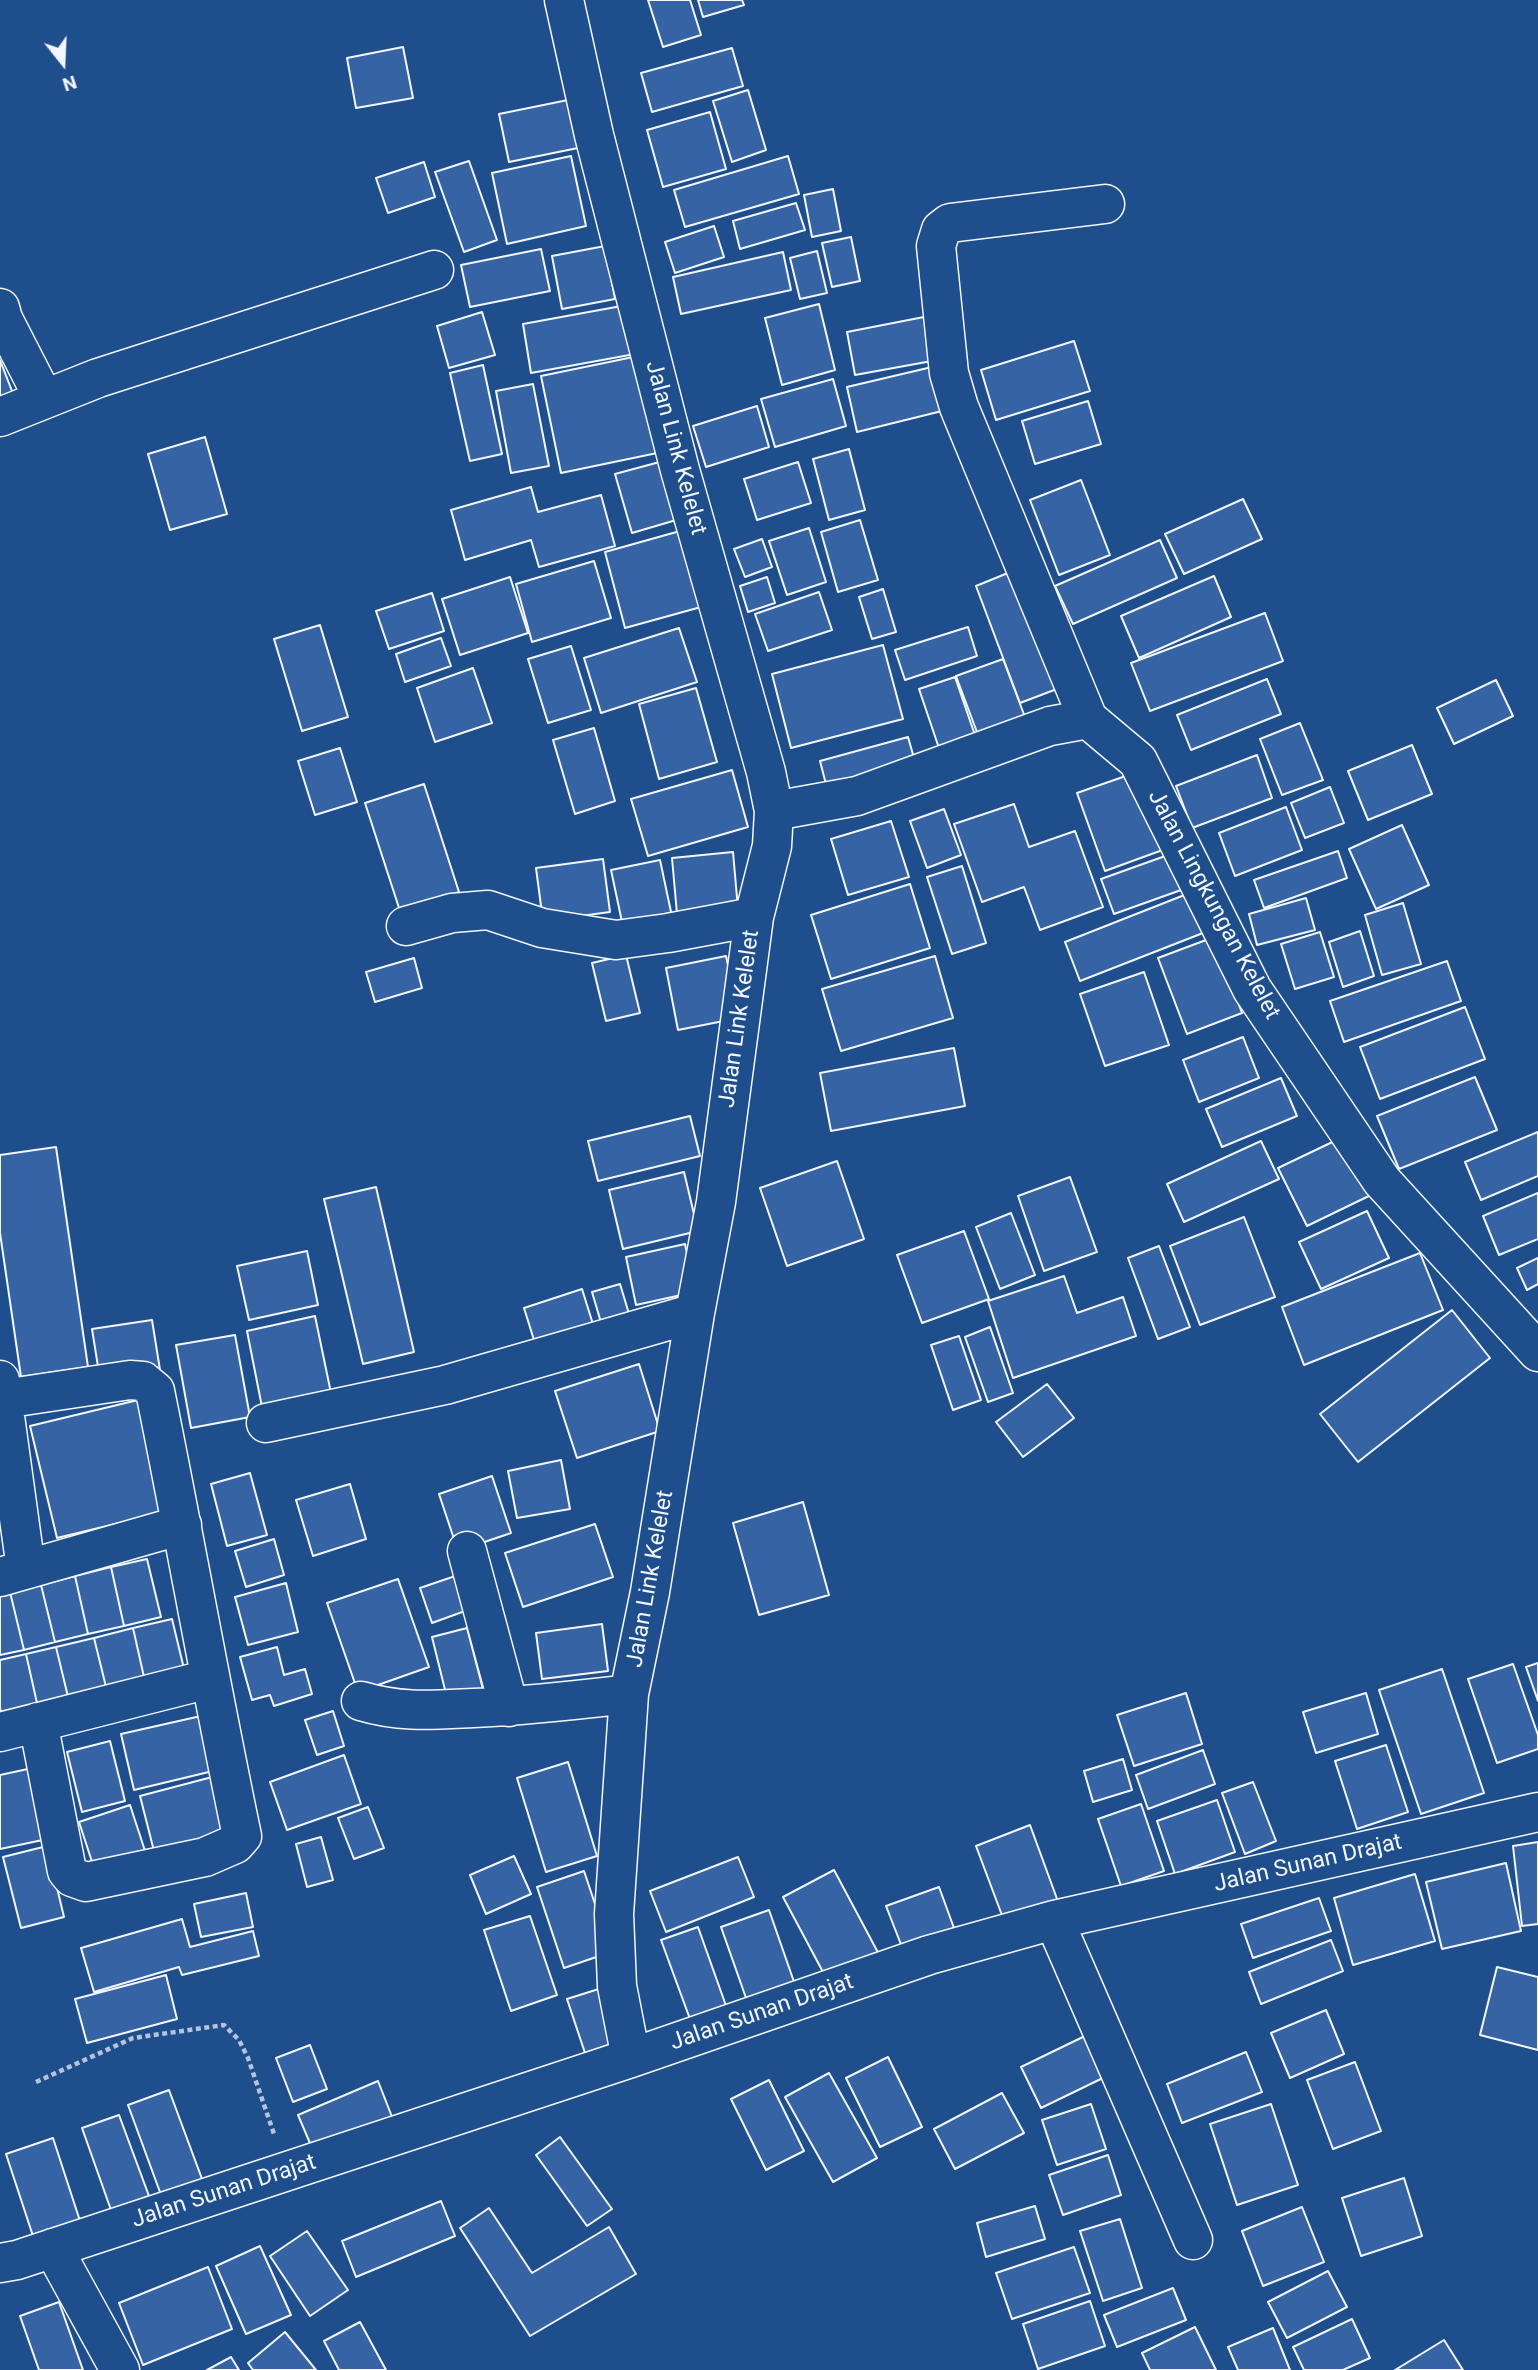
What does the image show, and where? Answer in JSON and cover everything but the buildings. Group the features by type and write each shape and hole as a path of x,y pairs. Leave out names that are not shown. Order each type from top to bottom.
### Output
{"street":[{"name":"Jalan Link Kelelet","path":"564,0 594,135 676,457 766,772 774,811 772,846 754,917 716,1202 695,1313 650,1592 629,1694 614,1914 617,1986 631,2058"},
{"path":"774,811 856,796 1050,726 1088,719 959,407 949,373 936,246 940,230 950,223 1105,204"},
{"path":"0,417 98,378 434,270"},
{"path":"0,308 44,399"},
{"name":"Jalan Lingkungan Kelelet","path":"1088,719 1138,761 1252,989 1382,1181 1538,1352"},
{"path":"406,926 452,913 488,910 542,928 616,940 754,917"},
{"path":"266,1423 445,1385 695,1313"},
{"path":"38,1722 67,1871 72,1877 86,1882 205,1857 235,1844 242,1836 209,1679 182,1525 155,1391 143,1381 130,1380 2,1389 13,1573 182,1525"},
{"path":"467,1551 509,1707"},
{"path":"0,1732 209,1679"},
{"path":"361,1701 387,1709 422,1711 509,1707 629,1694"},
{"name":"Jalan Sunan Drajat","path":"0,2263 53,2248 631,2058 929,1955 1054,1920 1538,1812"},
{"path":"1054,1920 1192,2240"},
{"path":"53,2248 120,2370"}],"path":[{"path":"37,2082 133,2038 224,2025 239,2040 248,2058 287,2171"}]}
